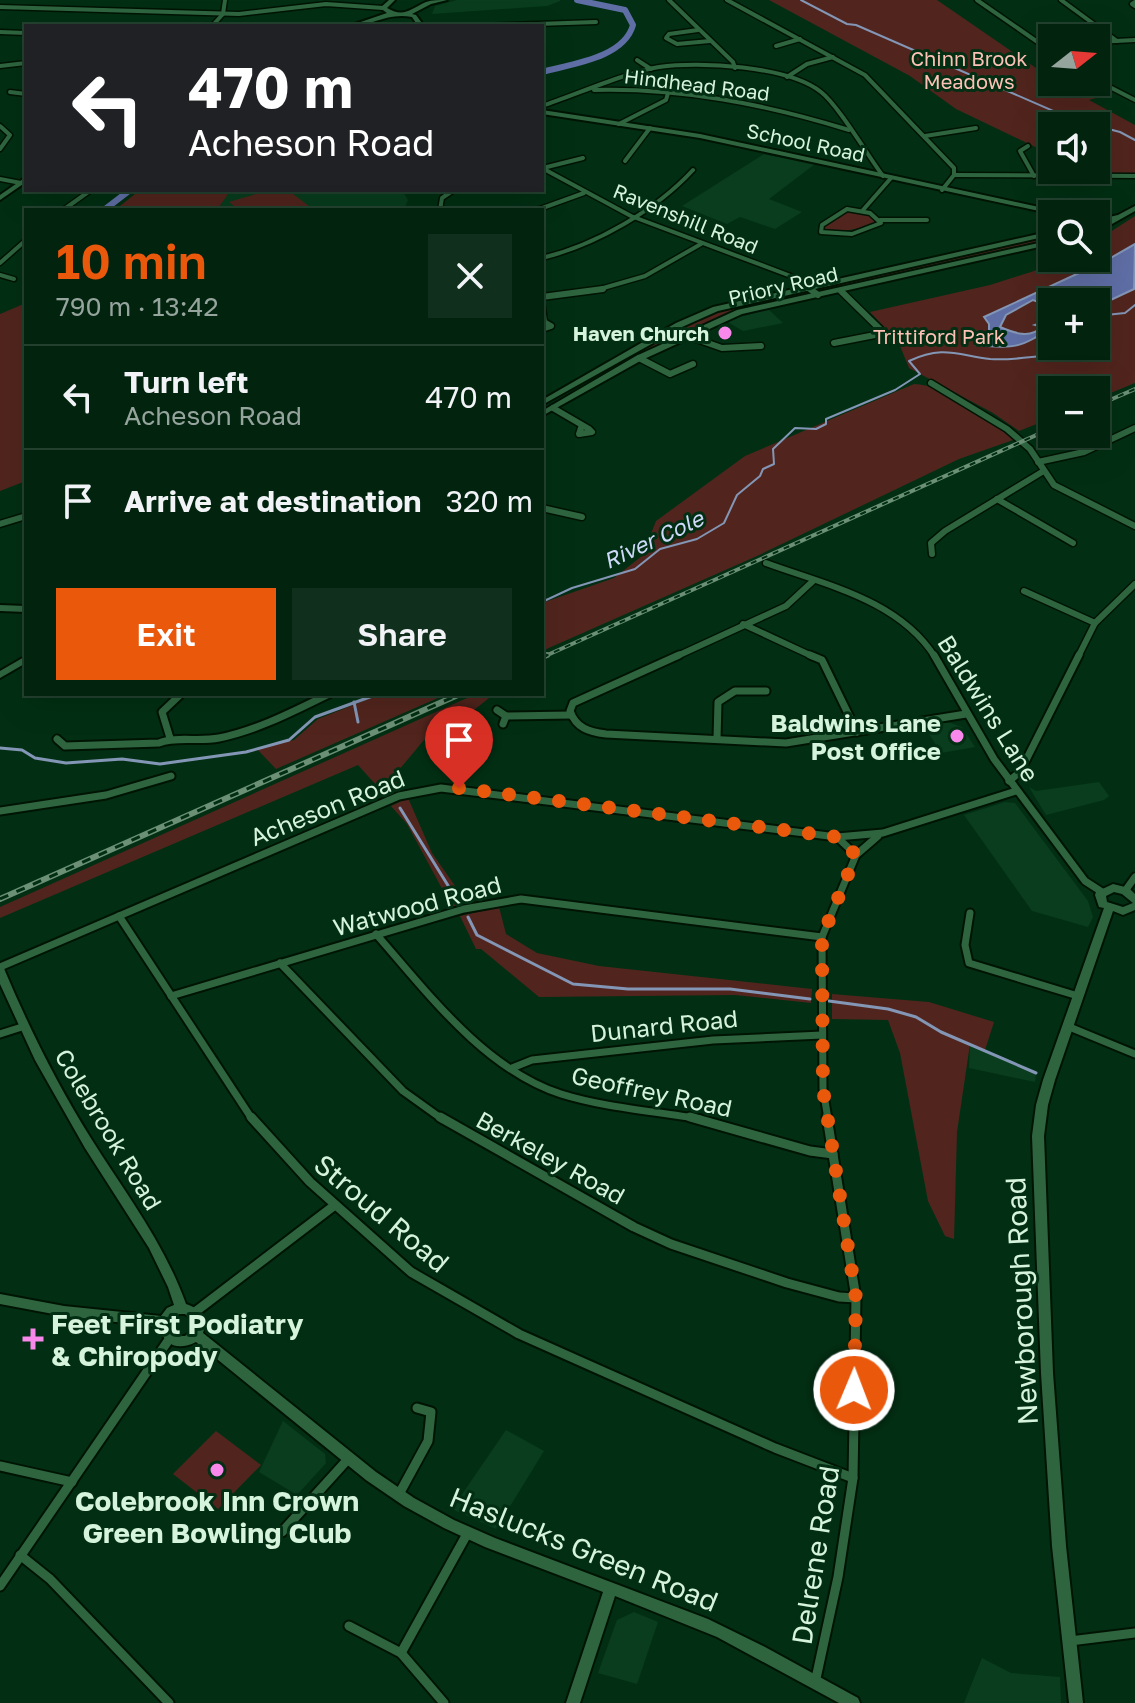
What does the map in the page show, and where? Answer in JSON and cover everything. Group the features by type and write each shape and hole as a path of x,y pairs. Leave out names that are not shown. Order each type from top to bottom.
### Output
{"street":[{"path":"214,24 223,14 225,0"},
{"path":"356,24 386,10 392,0"},
{"path":"416,0 421,8"},
{"path":"405,14 444,0"},
{"path":"669,0 733,62 735,68"},
{"path":"727,0 877,84 954,168 954,175 942,190"},
{"path":"977,0 1038,42"},
{"path":"1061,0 1117,41"},
{"path":"0,7 223,14 267,13 326,4 372,5 405,14 417,19 420,24"},
{"path":"417,19 421,8"},
{"path":"534,24 596,22"},
{"path":"698,30 669,34 666,38 677,44 710,41"},
{"path":"0,32 24,33"},
{"path":"776,46 800,39"},
{"path":"1110,41 1135,40"},
{"path":"787,77 807,64 833,57"},
{"path":"637,60 651,69"},
{"path":"0,66 24,63"},
{"path":"544,112 585,91 651,69 686,65 735,68 787,77 823,93 883,176"},
{"path":"615,80 618,87 625,90"},
{"path":"1110,87 1135,100"},
{"name":"Hindhead Road","path":"585,91 668,93 756,106 851,131"},
{"path":"10,92 24,94"},
{"path":"619,124 666,100 668,93"},
{"name":"School Road","path":"544,113 650,128 1038,209"},
{"path":"0,126 6,128 10,137"},
{"path":"625,161 650,128"},
{"path":"925,136 976,128"},
{"path":"0,138 10,137"},
{"path":"0,149 10,137"},
{"path":"1028,146 1020,151 1034,176"},
{"path":"544,168 583,158"},
{"path":"544,258 565,253 631,216 682,184 690,168 701,171"},
{"name":"Ravenshill Road","path":"544,169 631,216 796,278 818,295"},
{"path":"954,175 1135,176"},
{"path":"863,210 891,178"},
{"path":"0,179 23,181"},
{"path":"0,198 23,181"},
{"path":"66,208 88,192"},
{"path":"440,208 442,198 451,192"},
{"path":"543,208 584,193"},
{"path":"1110,224 1135,208"},
{"path":"880,220 875,227 835,235 819,229 847,209 863,210 880,220 927,220"},
{"path":"1110,218 1122,215"},
{"name":"Priory Road","path":"544,402 694,318 735,304 1038,236"},
{"path":"0,263 24,244"},
{"path":"544,297 599,291 636,281 679,261 701,244"},
{"name":"Priory Road","path":"544,413 639,358 740,312 1038,245"},
{"path":"0,275 14,279"},
{"path":"841,291 893,342"},
{"path":"834,343 885,333"},
{"path":"685,335 723,348 754,351 761,346"},
{"path":"639,358 670,374 693,364"},
{"path":"613,363 623,367"},
{"path":"931,383 998,422 1022,440 1042,472 1065,492 1134,524"},
{"path":"553,408 582,425"},
{"path":"1038,462 1084,452 1135,428"},
{"path":"932,554 931,543 945,531 1042,472"},
{"path":"997,499 1073,543"},
{"path":"544,508 582,517"},
{"path":"0,524 24,517"},
{"name":"Baldwins Lane","path":"766,563 886,611 915,630 1016,791 1085,881 1102,892"},
{"path":"813,581 786,606 584,697 571,707 571,715 578,726 594,733 786,743 966,714"},
{"path":"1009,781 1020,772 1095,623 1135,584"},
{"path":"1024,591 1095,623"},
{"path":"0,608 24,609"},
{"path":"743,624 822,660 857,732"},
{"path":"0,675 24,660"},
{"path":"717,739 718,702 735,691 766,691"},
{"path":"170,738 162,712 179,696"},
{"path":"57,739 65,746 159,743 170,738 188,742 258,728 325,696"},
{"path":"497,710 504,720 571,715"},
{"path":"0,811 94,798 171,776"},
{"name":"Acheson Road","path":"0,969 399,796 441,788 635,809 837,837 883,833 1016,791"},
{"name":"Delrene Road","path":"815,1683 838,1577 853,1478 856,1298 823,1089 822,937 856,855 871,839 883,833"},
{"path":"837,837 856,855"},
{"path":"1125,891 1135,877"},
{"path":"1113,888 1125,891 1135,903 1123,911 1109,907 1101,901 1102,892 1113,888"},
{"name":"Watwood Road","path":"171,996 464,909 521,899 822,937"},
{"name":"Newborough Road","path":"1076,1703 1059,1546 1047,1373 1038,1159 1042,1105 1109,907"},
{"path":"970,913 965,945 969,963 1078,996"},
{"name":"Stroud Road","path":"119,916 256,1125 290,1163 411,1272 519,1334 761,1442 853,1478"},
{"name":"Geoffrey Road","path":"376,934 436,1001 512,1068 531,1080 568,1095 719,1123 833,1154"},
{"name":"Berkeley Road","path":"280,963 403,1091 445,1121 634,1227 671,1244 787,1283 839,1297 856,1298"},
{"name":"Colebrook Road","path":"0,969 49,1077 166,1268 188,1311"},
{"path":"0,1034 25,1026"},
{"path":"1067,1026 1135,1054"},
{"name":"Dunard Road","path":"512,1068 532,1060 670,1044 757,1036 822,1035"},
{"path":"188,1311 199,1319 195,1334 182,1340 170,1338 164,1330 164,1322 173,1312 188,1311 335,1205"},
{"path":"0,1299 64,1311 164,1322"},
{"name":"Haslucks Green Road","path":"195,1334 398,1496 467,1534 705,1624 853,1703"},
{"path":"0,1586 170,1338"},
{"path":"398,1496 428,1441 431,1412 417,1408"},
{"path":"282,1532 349,1458"},
{"path":"0,1466 72,1482"},
{"path":"401,1653 467,1534"},
{"path":"20,1555 50,1579 169,1703"},
{"path":"573,1703 610,1590"},
{"path":"349,1626 401,1653 444,1703"},
{"path":"1070,1641 1135,1633"}],"shaded area":[{"path":"457,0 560,1 547,6 432,14 435,6"},
{"path":"764,154 815,164 769,199 802,212 775,229 740,217 727,224 682,206"},
{"path":"230,192 403,192 408,200 405,208 219,207"},
{"path":"768,309 783,323 743,331 726,321"},
{"path":"948,722 962,727 975,747 941,753 924,726"},
{"path":"1099,782 1109,796 1104,800 1046,815 1029,787 1036,791"},
{"path":"1005,802 1015,803 1088,901 1093,917 1088,927 1032,911 964,815"},
{"path":"970,1044 1036,1073 1035,1082 969,1068"},
{"path":"283,1421 325,1454 326,1463 297,1495 259,1472"},
{"path":"506,1430 544,1451 496,1529 452,1509"},
{"path":"634,1612 658,1622 637,1684 598,1673 617,1620"},
{"path":"982,1658 1011,1673 1060,1677 1061,1703 964,1703"}],"green space":[{"name":"Chinn Brook Meadows","path":"769,0 937,0 1038,69 1038,96 1102,96 1089,100 1135,125 1135,173 1110,174 1110,112 1038,112 1038,148 956,109 910,76"},
{"path":"138,192 230,192 220,208 118,208"},
{"path":"263,192 291,192 311,208 236,208 229,202"},
{"path":"850,211 870,214 877,221 876,225 834,233 822,227"},
{"name":"Trittiford Park","path":"1135,216 1135,383 1110,393 1110,376 1038,376 1038,424 1019,431 993,413 909,368 898,341 870,312 990,285 1038,270 1110,272 1110,232"},
{"path":"1038,238 1038,243 822,292 816,288"},
{"path":"805,289 812,294 718,317 625,364 620,363 685,325 732,308"},
{"path":"24,304 24,482 0,491 0,314"},
{"path":"914,384 940,390 953,397 1016,439 959,459 757,556 544,650 544,602 614,578 642,556 656,521 745,456"},
{"path":"376,696 442,696 276,769 256,748 294,740 318,719"},
{"path":"472,696 492,696 453,727 424,740 393,777 401,789 385,795 358,765 0,918 0,907"},
{"path":"408,798 432,853 467,903 452,907 407,824 391,806"},
{"path":"499,907 506,934 537,953 599,966 812,989 811,1003 735,995 539,997 481,949 476,949 460,916"},
{"path":"832,994 929,1002 994,1022 985,1050 970,1044 957,1132 954,1239 945,1236 928,1201 900,1053 888,1020 832,1019"},
{"name":"Colebrook Inn Crown Green Bowling Club","path":"216,1431 261,1465 218,1509 173,1474"}],"water":[{"path":"1135,244 1134,289 1110,300 1110,288 1047,288 1081,272 1110,272 1110,258"},
{"path":"1038,292 1038,302 1033,300 1006,315 1000,327 1027,334 1038,330 1038,336 1033,339 1000,347 977,345 989,336 989,324 984,317"}],"waterway":[{"path":"544,71 595,58 619,45 628,36 633,25 625,10 577,0"},
{"path":"801,0 847,24 856,25 1074,120 1120,132 1135,140"},
{"path":"107,208 127,192"},
{"name":"River Cole","path":"1110,315 1125,313 1135,305"},
{"name":"River Cole","path":"544,601 572,588 635,569 660,549 697,539 724,523 737,495 760,476 763,469 774,464 773,449 795,428 816,429 826,424 826,419 895,390 920,374 909,361 941,352 990,359 1038,357"},
{"name":"River Cole","path":"354,703 373,696"},
{"name":"River Cole","path":"0,748 22,750 35,758 66,763 122,759 160,764 246,752 289,740 315,717 354,703"},
{"path":"354,703 358,722"},
{"path":"400,808 457,900"},
{"path":"468,917 477,935 573,984 628,989 730,989 810,999"},
{"path":"829,1001 888,1009 916,1017 941,1032 1036,1073"}],"railway":[{"path":"1110,400 1135,389"},
{"path":"544,657 1038,434"},
{"path":"0,899 456,696"}],"place":[{"name":"Haven Church","path":"725,333"},
{"name":"Baldwins Lane Post Office","path":"957,736"},
{"name":"Feet First Podiatry & Chiropody","path":"33,1339"},
{"name":"Colebrook Inn Crown Green Bowling Club","path":"217,1470"}],"route":[{"path":"459,788 837,837 856,855 822,937 823,1089 856,1298 854,1390"}]}
